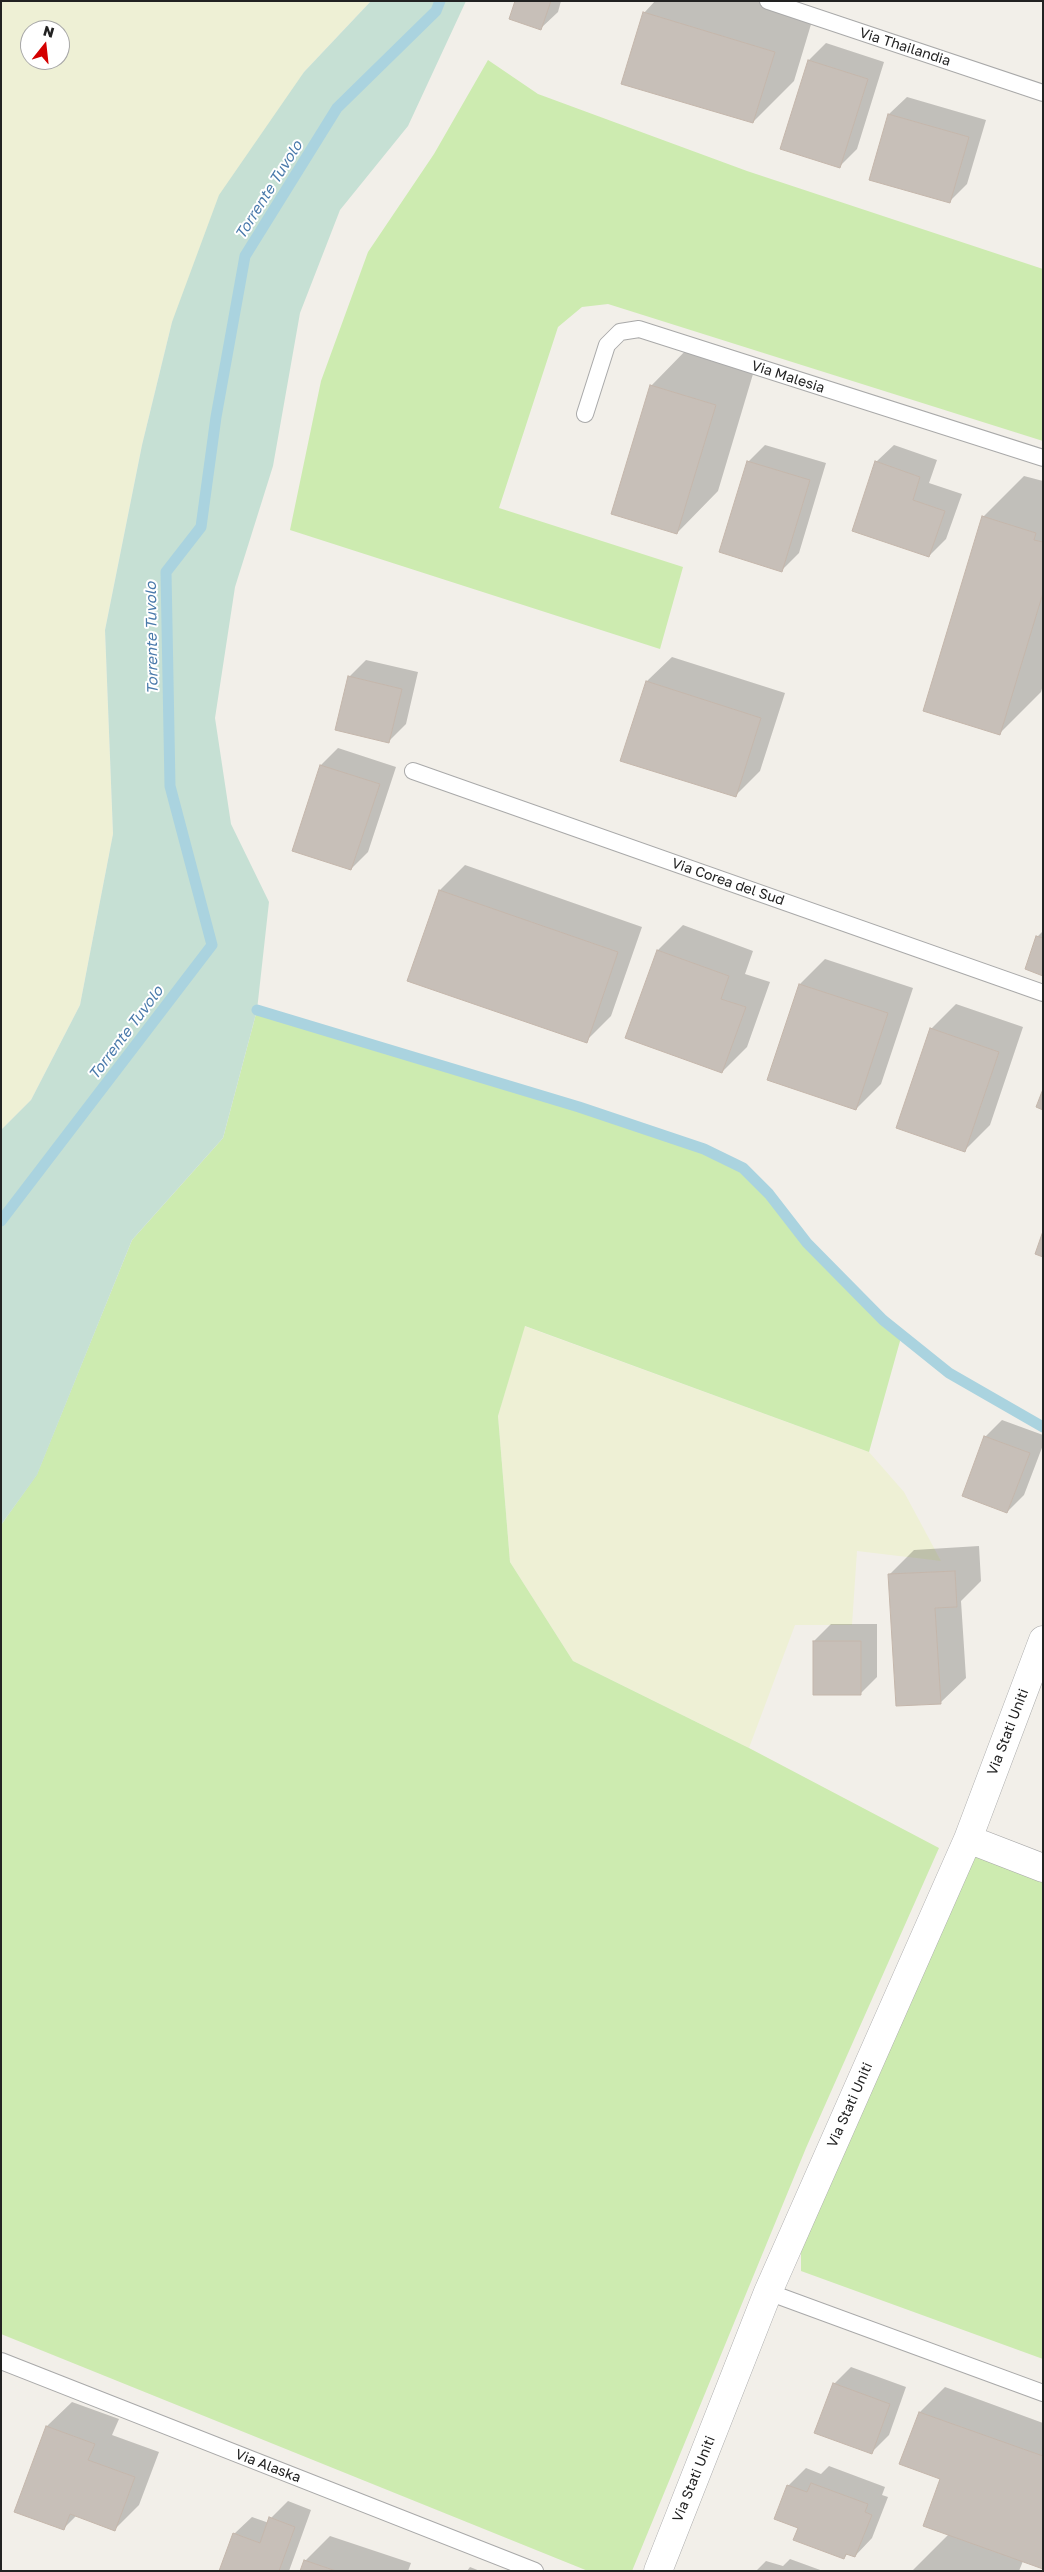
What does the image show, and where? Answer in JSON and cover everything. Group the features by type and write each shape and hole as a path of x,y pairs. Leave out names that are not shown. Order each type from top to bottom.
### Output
{"street":[{"name":"Via Stati Uniti","path":"658,2571 768,2292 968,1839 1043,1640"},
{"path":"968,1839 1043,1868"}],"lane":[{"name":"Via Thailandia","path":"768,1 1043,93"},
{"name":"Via Malesia","path":"585,414 607,345 620,332 639,330 1043,458"},
{"name":"Via Corea del Sud","path":"413,771 1043,993"},
{"path":"768,2292 1043,2393"},
{"name":"Via Alaska","path":"1,2361 534,2571"}],"green space":[{"path":"1,1 371,1 304,72 172,322 142,445 105,630 113,834 80,1005 31,1100 1,1130"},
{"path":"371,1 466,1 408,126 340,210 300,313 273,466 235,587 215,718 231,824 269,902 257,1010 223,1138 132,1240 37,1475 1,1525 1,1130 31,1100 80,1005 113,834 105,630 142,445 172,322 219,195 304,72"},
{"path":"488,60 538,94 747,171 1043,269 1043,441 608,304 582,307 558,327 499,508 683,567 660,649 290,530 321,381 368,252 434,154"},
{"path":"257,1010 579,1107 704,1149 743,1168 769,1194 807,1243 883,1320 902,1334 869,1452 525,1326 498,1416 510,1562 573,1661 749,1748 939,1848 806,2148 632,2571 588,2571 1,2334 1,1525 37,1474 132,1240 223,1138"},
{"path":"524,1326 869,1452 904,1492 941,1561 857,1551 852,1625 795,1625 749,1748 573,1661 510,1562 498,1416"},
{"path":"981,1854 1043,1880 1043,2359 801,2271 801,2247 970,1860"}],"building":[{"path":"515,1 551,1 541,30 509,19"},
{"path":"643,12 775,52 753,123 621,84"},
{"path":"808,60 868,79 840,168 780,149"},
{"path":"888,114 969,137 950,203 869,180"},
{"path":"650,385 716,405 677,534 611,514"},
{"path":"747,461 810,480 782,572 719,552"},
{"path":"875,461 920,477 913,500 945,511 929,557 852,531"},
{"path":"982,516 1036,533 1034,540 1043,542 1043,593 1000,735 923,711"},
{"path":"348,676 402,689 389,743 335,730"},
{"path":"646,681 761,718 736,797 620,761"},
{"path":"320,765 380,784 351,870 292,851"},
{"path":"439,890 618,952 587,1043 407,981"},
{"path":"1036,936 1043,938 1043,976 1025,969"},
{"path":"657,950 729,976 721,999 746,1007 722,1073 625,1038"},
{"path":"799,984 888,1013 856,1110 767,1080"},
{"path":"930,1028 999,1052 965,1152 896,1128"},
{"path":"1043,1089 1043,1110 1036,1107"},
{"path":"1043,1231 1043,1257 1035,1254"},
{"path":"984,1436 1030,1453 1007,1513 962,1496"},
{"path":"955,1571 957,1607 935,1608 941,1704 896,1706 888,1574"},
{"path":"813,1641 861,1641 861,1695 813,1695"},
{"path":"833,2383 890,2404 872,2454 814,2433"},
{"path":"919,2412 1043,2456 1043,2569 923,2526 940,2479 899,2464"},
{"path":"46,2426 95,2444 88,2460 135,2477 115,2531 70,2514 64,2530 14,2512"},
{"path":"811,2483 868,2504 865,2512 872,2515 855,2557 846,2554 844,2559 793,2540 798,2528 774,2519 787,2485 807,2492"},
{"path":"269,2517 295,2527 279,2571 219,2571 233,2533 260,2543"},
{"path":"304,2560 336,2571 300,2571"}],"waterway":[{"name":"Torrente Tuvolo","path":"1,1221 212,945 170,786 166,572 201,527 216,417 245,256 337,108 436,11 440,1"},
{"path":"257,1010 579,1107 704,1149 743,1168 769,1194 807,1243 883,1320 949,1373 1043,1427"}]}
